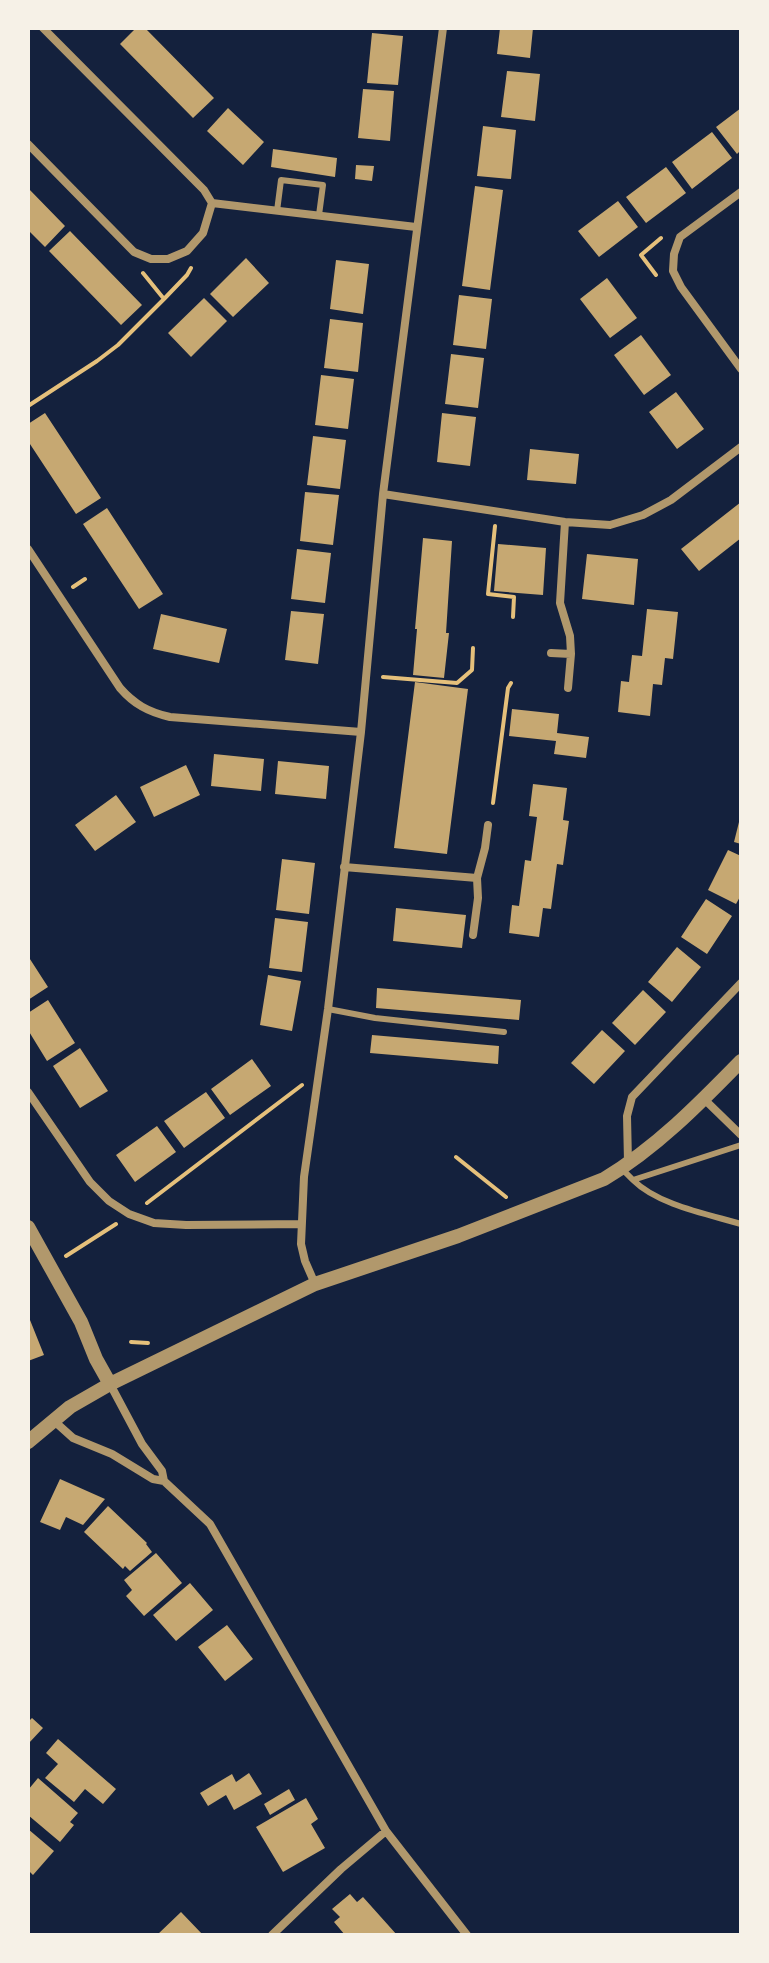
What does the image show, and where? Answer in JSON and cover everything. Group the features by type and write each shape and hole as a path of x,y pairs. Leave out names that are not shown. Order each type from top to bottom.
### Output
{"street":[{"path":"28,144 134,252 151,259 168,259 187,251 203,233 212,203 204,190 43,28"},
{"path":"315,1284 301,1244 304,1177 328,1009 361,732 383,494 443,28"},
{"path":"741,192 680,237 674,254 673,271 681,287 741,369"},
{"path":"212,203 416,227"},
{"path":"383,494 565,522 610,525 643,515 671,500 741,447"},
{"path":"565,522 560,603 570,636 568,688"},
{"path":"28,549 32,564 120,688 140,707 153,714 170,717 361,732"},
{"path":"551,653 571,654"},
{"path":"473,935 477,878 488,825"},
{"path":"344,867 477,878"},
{"path":"625,1165 627,1116 632,1097 741,983"},
{"path":"28,1442 70,1407 110,1384 315,1284 458,1236 604,1179 658,1140 741,1061"},
{"path":"28,1092 90,1182 109,1201 129,1214 154,1223 301,1224"},
{"path":"704,1099 741,1135"},
{"path":"28,1227 81,1322 96,1359 142,1444 162,1471 164,1481"},
{"path":"53,1420 73,1438 112,1454 153,1479 164,1481 210,1524 386,1831 467,1935"},
{"path":"272,1935 386,1831"}],"lane":[{"path":"277,211 281,180 323,185 319,215"},
{"path":"328,1009 375,1018 504,1032"},
{"path":"633,1180 741,1145"},
{"path":"625,1165 633,1180 650,1194 741,1224"}],"path":[{"path":"662,238 641,255 662,284"},
{"path":"133,262 164,299"},
{"path":"28,406 118,345 187,275 193,263"},
{"path":"495,524 488,594 514,597 513,617"},
{"path":"73,587 85,579"},
{"path":"381,677 457,683 472,670 473,648"},
{"path":"493,803 511,683"},
{"path":"141,1207 309,1080"},
{"path":"456,1157 506,1197"},
{"path":"61,1258 121,1220"},
{"path":"131,1342 156,1343"}],"building":[{"path":"136,28 145,28 214,98 193,118 120,44"},
{"path":"500,28 533,28 530,58 497,54"},
{"path":"372,33 403,36 398,85 367,83"},
{"path":"507,71 540,74 535,121 501,117"},
{"path":"363,89 394,91 390,141 358,138"},
{"path":"228,108 264,142 243,165 207,131"},
{"path":"741,108 741,150 737,154 716,127"},
{"path":"483,126 516,130 511,179 477,176"},
{"path":"712,132 732,158 692,189 672,162"},
{"path":"273,149 337,158 335,177 271,167"},
{"path":"356,165 374,166 372,181 355,179"},
{"path":"666,167 686,193 646,223 626,197"},
{"path":"475,186 503,190 490,290 462,286"},
{"path":"28,188 65,226 45,247 28,230"},
{"path":"618,201 638,227 599,257 578,231"},
{"path":"70,231 142,305 121,325 49,251"},
{"path":"246,258 269,283 233,317 210,294"},
{"path":"336,260 369,264 363,314 330,309"},
{"path":"607,278 637,318 610,338 580,299"},
{"path":"459,295 492,299 486,349 453,345"},
{"path":"204,298 227,321 191,357 168,333"},
{"path":"330,319 363,323 358,372 324,368"},
{"path":"641,335 671,375 644,395 614,355"},
{"path":"451,354 484,358 478,408 445,404"},
{"path":"321,375 354,379 348,429 315,425"},
{"path":"676,392 704,429 677,449 649,412"},
{"path":"45,413 101,498 76,514 28,441 28,424"},
{"path":"442,413 476,417 470,466 437,462"},
{"path":"313,436 346,440 340,489 307,485"},
{"path":"530,449 579,454 576,484 527,480"},
{"path":"305,492 339,495 333,545 300,541"},
{"path":"741,502 741,538 699,571 681,549"},
{"path":"107,508 163,594 139,609 83,524"},
{"path":"423,538 452,541 444,678 413,675"},
{"path":"498,544 546,548 543,595 494,591"},
{"path":"297,549 331,553 325,603 291,599"},
{"path":"587,554 638,559 634,605 582,599"},
{"path":"647,609 678,612 673,659 665,658 662,685 653,684 650,716 618,712 621,681 629,682 632,655 642,656"},
{"path":"291,611 324,614 318,664 285,660"},
{"path":"161,614 227,629 219,663 153,649"},
{"path":"415,682 468,689 447,854 394,848"},
{"path":"512,709 559,714 557,733 589,737 586,758 554,754 556,741 509,736"},
{"path":"214,754 264,759 261,791 211,786"},
{"path":"278,761 329,766 326,799 275,794"},
{"path":"186,765 200,795 154,817 140,787"},
{"path":"533,784 567,788 563,820 569,821 563,865 557,864 551,909 543,908 539,937 509,933 512,905 519,906 525,860 531,861 537,817 529,816"},
{"path":"116,795 136,822 95,851 75,825"},
{"path":"741,818 741,844 734,842"},
{"path":"728,850 741,856 741,895 736,904 708,890"},
{"path":"282,859 315,863 309,914 276,910"},
{"path":"706,899 732,916 707,954 681,937"},
{"path":"396,908 466,915 462,948 393,941"},
{"path":"275,918 308,922 302,972 269,968"},
{"path":"677,947 701,967 672,1002 648,982"},
{"path":"28,956 48,987 28,1000"},
{"path":"268,975 301,981 292,1031 260,1025"},
{"path":"377,988 521,1000 519,1020 376,1008"},
{"path":"643,990 666,1012 635,1045 612,1023"},
{"path":"48,1000 75,1043 47,1061 28,1030 28,1013"},
{"path":"602,1030 625,1051 594,1084 571,1063"},
{"path":"372,1035 499,1046 498,1064 370,1053"},
{"path":"80,1048 108,1091 80,1108 53,1066"},
{"path":"252,1059 271,1086 230,1115 211,1089"},
{"path":"206,1092 225,1118 184,1148 164,1121"},
{"path":"157,1126 176,1152 135,1182 116,1155"},
{"path":"28,1315 44,1355 28,1361"},
{"path":"60,1479 105,1499 83,1525 66,1517 60,1530 40,1522"},
{"path":"108,1506 147,1543 152,1552 130,1571 125,1566 123,1569 84,1532"},
{"path":"156,1553 182,1583 144,1616 126,1596 132,1590 124,1580"},
{"path":"190,1583 213,1610 176,1641 153,1615"},
{"path":"227,1625 253,1659 225,1681 198,1647"},
{"path":"32,1718 43,1728 28,1744 28,1722"},
{"path":"58,1739 116,1789 103,1804 85,1789 74,1802 45,1778 58,1764 46,1753"},
{"path":"249,1773 262,1794 234,1810 226,1795 208,1806 200,1793 232,1774 236,1782"},
{"path":"38,1778 78,1813 70,1822 74,1825 60,1842 28,1815 28,1790"},
{"path":"289,1789 295,1800 270,1815 264,1804"},
{"path":"306,1798 318,1819 311,1824 325,1848 283,1872 256,1827"},
{"path":"28,1829 54,1851 33,1875 28,1870"},
{"path":"350,1894 357,1902 363,1897 397,1935 345,1935 334,1922 340,1917 332,1909"},
{"path":"181,1912 203,1935 157,1935"}]}
